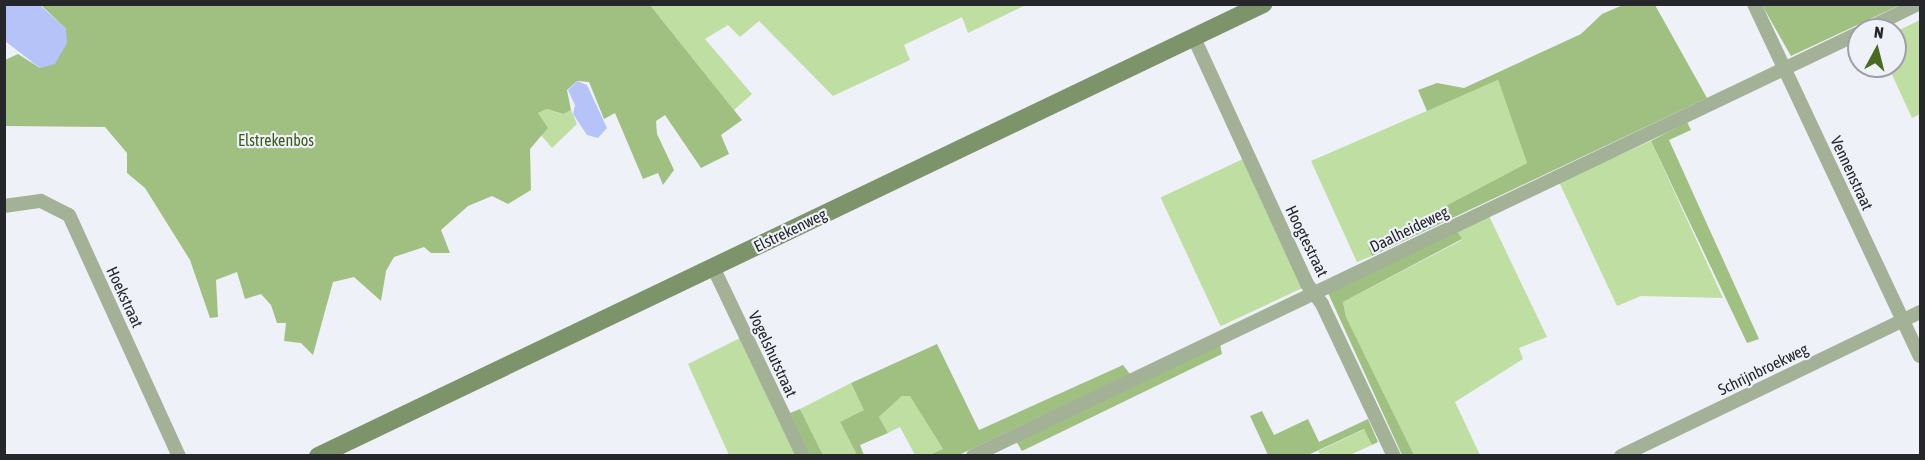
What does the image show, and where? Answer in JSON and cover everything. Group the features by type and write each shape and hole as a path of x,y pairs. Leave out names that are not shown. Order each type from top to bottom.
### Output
{"street":[{"name":"Elstrekenweg","path":"318,456 1263,4"},
{"name":"Vennenstraat","path":"1754,4 1920,356"},
{"path":"1889,18 1918,4"},
{"name":"Hoogtestraat","path":"1194,38 1307,284 1315,292 1394,456"},
{"name":"Daalheideweg","path":"973,456 1847,39"},
{"name":"Hoekstraat","path":"4,206 41,201 69,215 179,456"},
{"name":"Vogelshutstraat","path":"714,267 803,456"},
{"name":"Schrijnbroekweg","path":"1621,456 1920,312"}],"green space":[{"name":"Elstrekenbos","path":"40,4 650,5 742,120 721,135 729,154 701,168 665,115 656,121 657,134 674,170 663,185 658,173 643,179 615,113 604,119 589,82 577,81 567,90 571,110 563,114 547,109 538,113 548,128 530,149 531,190 508,204 492,196 468,206 441,230 450,253 431,253 424,247 394,257 386,271 381,301 354,277 333,282 313,355 301,343 284,341 286,323 277,323 271,305 261,294 245,299 237,272 216,280 218,317 210,318 190,260 145,188 127,173 127,153 105,127 5,126 5,60 18,54 40,68 66,29"},
{"path":"650,5 1026,5 968,33 962,17 904,45 910,60 833,96 759,21 740,37 728,25 705,39 752,94 734,110"},
{"path":"1623,5 1655,5 1707,98 1372,256 1368,247 1527,163 1498,80 1427,111 1418,90 1437,83 1464,88 1581,34 1602,14"},
{"path":"1762,5 1900,5 1872,18 1847,18 1847,30 1791,56"},
{"path":"1920,20 1920,114 1912,118 1894,78 1907,78 1907,26"},
{"path":"1498,80 1527,163 1368,247 1372,256 1357,262 1311,161"},
{"path":"547,109 562,114 571,110 577,124 552,148 541,135 547,128 538,113"},
{"path":"1687,122 1691,130 1669,140 1759,339 1747,343 1651,141"},
{"path":"1651,141 1723,298 1641,296 1617,306 1559,182"},
{"path":"1243,159 1303,288 1221,326 1161,197"},
{"path":"1489,216 1547,337 1519,348 1523,359 1455,402 1480,455 1414,455 1346,317 1343,302 1462,240 1457,231"},
{"path":"1457,231 1462,239 1343,302 1346,317 1414,455 1402,455 1328,293"},
{"path":"742,337 798,455 729,455 688,364"},
{"path":"937,344 979,430 1123,365 1130,374 959,455 929,455 943,449 910,396 902,396 879,417 888,433 860,445 864,455 857,455 840,422 864,410 851,383"},
{"path":"1220,344 1222,354 1022,451 1016,441"},
{"path":"851,383 865,410 840,422 857,455 823,455 800,409"},
{"path":"902,396 911,396 943,449 929,455 915,455 900,427 888,433 879,417"},
{"path":"800,409 823,455 810,455 790,413"},
{"path":"1262,411 1274,435 1308,419 1319,442 1368,419 1378,442 1372,445 1364,429 1308,455 1268,455 1250,416"},
{"path":"1365,429 1372,445 1350,455 1321,455 1318,451"}],"water":[{"path":"8,5 40,5 66,29 67,43 55,64 40,68 5,41 5,7"},
{"path":"577,81 587,85 607,128 598,138 587,135 573,114 575,105 568,90"}]}
